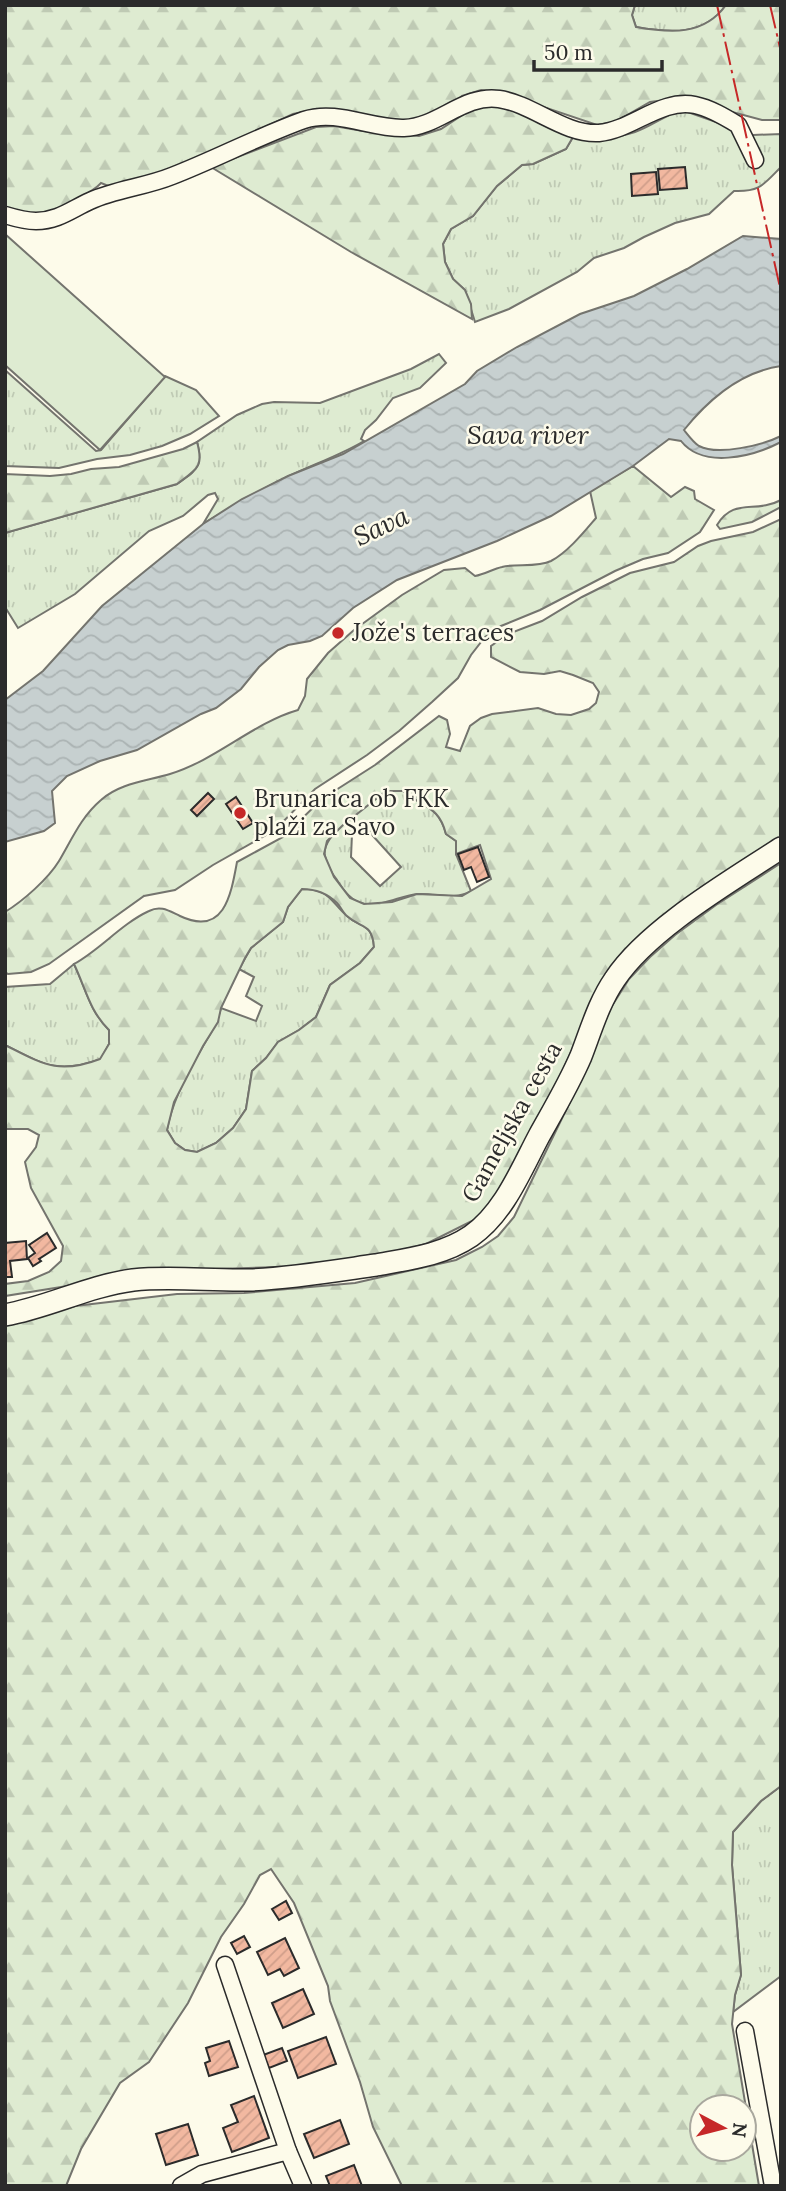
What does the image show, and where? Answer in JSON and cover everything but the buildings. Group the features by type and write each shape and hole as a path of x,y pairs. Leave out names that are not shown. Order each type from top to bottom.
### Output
{"street":[{"path":"5,215 36,221 66,215 89,201 169,178 308,119 342,118 403,128 424,125 478,99 498,99 524,106 576,130 598,133 620,128 664,108 681,104 696,106 738,125 755,160"},
{"name":"Gameljska cesta","path":"5,1315 108,1284 156,1278 246,1280 322,1273 432,1254 469,1237 482,1228 493,1215 520,1172 568,1086 605,996 626,964 652,939 687,912 781,848"},
{"path":"225,1965 288,2151 303,2186"},
{"path":"745,2031 773,2186"},
{"path":"181,2186 202,2174 288,2151"}],"green space":[{"path":"5,5 635,5 632,15 636,27 674,31 697,27 707,22 726,5 781,5 781,120 762,120 680,98 650,102 615,122 597,125 502,93 481,90 462,96 441,114 418,124 317,109 293,114 168,172 111,187 101,183 57,210 44,214 24,214 5,210"},
{"path":"635,5 726,5 717,15 697,27 674,31 636,27 632,15"},
{"path":"479,104 516,111 573,137 566,149 533,164 522,165 497,186 473,216 451,229 443,244 445,262 453,279 465,290 471,304 472,319 351,252 211,167 316,127 334,126 419,136 441,129"},
{"path":"682,110 753,135 781,134 781,167 756,189 734,191 709,214 675,223 624,248 594,258 577,272 509,309 475,322 465,290 453,279 445,262 443,244 451,229 473,216 497,186 522,165 533,164 566,149 573,137 604,138 627,134"},
{"path":"5,234 165,377 100,450 5,365"},
{"path":"439,354 446,363 420,388 393,398 365,430 361,439 364,441 274,483 203,524 218,499 215,493 208,495 183,516 149,531 75,594 18,628 5,607 5,533 177,484 197,467 200,457 197,442 237,415 262,404 320,403 411,369"},
{"path":"5,370 96,451 101,450 165,376 196,390 219,416 190,434 130,455 59,468 5,466"},
{"path":"197,442 200,457 197,467 177,484 5,533 5,474 50,476 119,467 183,449"},
{"path":"633,466 671,497 685,487 694,491 695,499 714,510 700,532 668,553 643,559 615,571 540,610 501,626 485,637 458,678 432,702 367,755 315,789 275,830 175,890 144,896 49,964 31,972 5,972 5,912 27,896 48,875 82,821 108,794 125,786 187,768 265,724 298,710 305,696 307,679 328,653 402,595 444,570 465,568 475,576 507,566 551,561 564,552 596,518 590,491"},
{"path":"781,500 781,507 752,522 720,529 717,525 724,516 738,508 762,506"},
{"path":"781,519 781,840 703,890 585,1021 549,1101 488,1213 426,1244 390,1253 311,1266 142,1274 5,1296 5,1284 28,1281 49,1272 61,1261 63,1246 31,1188 25,1162 36,1147 39,1135 28,1129 5,1129 5,1045 41,1062 62,1067 100,1059 109,1044 109,1030 92,1007 74,964 139,916 153,909 165,909 195,921 207,921 216,917 228,899 237,862 283,837 322,799 375,765 439,716 447,720 450,734 446,747 460,751 470,726 492,714 538,708 556,714 571,715 589,709 596,703 599,692 593,683 560,671 544,674 520,672 491,657 491,646 508,634 542,621 630,573 674,562 711,541 753,532","holes":["386,791 403,791 430,808 439,818 446,834 456,841 456,854 480,845 491,879 462,896 417,894 392,902 364,904 350,898 334,877 324,854 327,841","302,889 321,892 333,900 347,916 371,933 374,947 360,963 330,985 316,1017 278,1042 252,1071 246,1109 233,1128 216,1143 197,1152 185,1150 175,1143 167,1130 174,1102 218,1022 221,1008 251,948 283,922 288,907"]},
{"path":"386,791 403,791 435,813 446,834 456,841 456,854 471,891 452,896 412,895 387,902 365,904 356,901 342,888 325,856 330,838 358,811","holes":["364,826 401,867 380,886 351,857 352,834"]},
{"path":"781,863 781,1786 761,1801 733,1832 732,1865 741,1975 735,1995 732,2024 744,2093 688,2093 688,2163 755,2163 759,2186 402,2186 373,2127 360,2082 330,2001 328,1986 294,1903 271,1869 260,1875 221,1937 188,2003 149,2062 120,2083 81,2149 66,2186 5,2186 5,1324 75,1306 177,1294 244,1293 355,1283 456,1260 482,1247 498,1236 514,1217 568,1106 610,1009 629,979 675,935"},
{"path":"302,889 318,891 329,897 347,916 371,933 374,947 360,963 330,985 316,1017 278,1042 252,1071 246,1109 233,1128 216,1143 197,1152 185,1150 175,1143 167,1130 172,1108 221,1008 256,1021 262,1006 246,996 254,977 239,969 251,948 283,922 288,907"},
{"path":"74,964 92,1007 109,1030 109,1044 101,1059 62,1067 41,1062 5,1045 5,987 50,984"},
{"path":"781,1786 781,1976 733,2012 741,1975 732,1865 733,1832 761,1801"}],"water":[{"name":"Sava river","path":"743,236 781,239 781,366 752,374 726,389 684,430 697,445 707,449 729,450 781,436 781,442 742,456 715,458 690,450 681,441 669,439 633,466 551,516 497,541 397,580 353,608 322,636 278,650 241,689 216,708 137,750 100,761 67,776 52,791 55,823 44,831 5,842 5,700 43,671 102,606 203,524 242,499 288,476 343,454 465,384 477,371 517,347 580,314 634,296"}],"power":[{"path":"717,5 781,292"},
{"path":"770,5 781,52"}],"place":[{"name":"Jože's terraces","path":"338,633"},
{"name":"Brunarica ob FKK plaži za Savo","path":"240,813"}],"water label":[{"name":"Sava","path":"381,526"}]}
